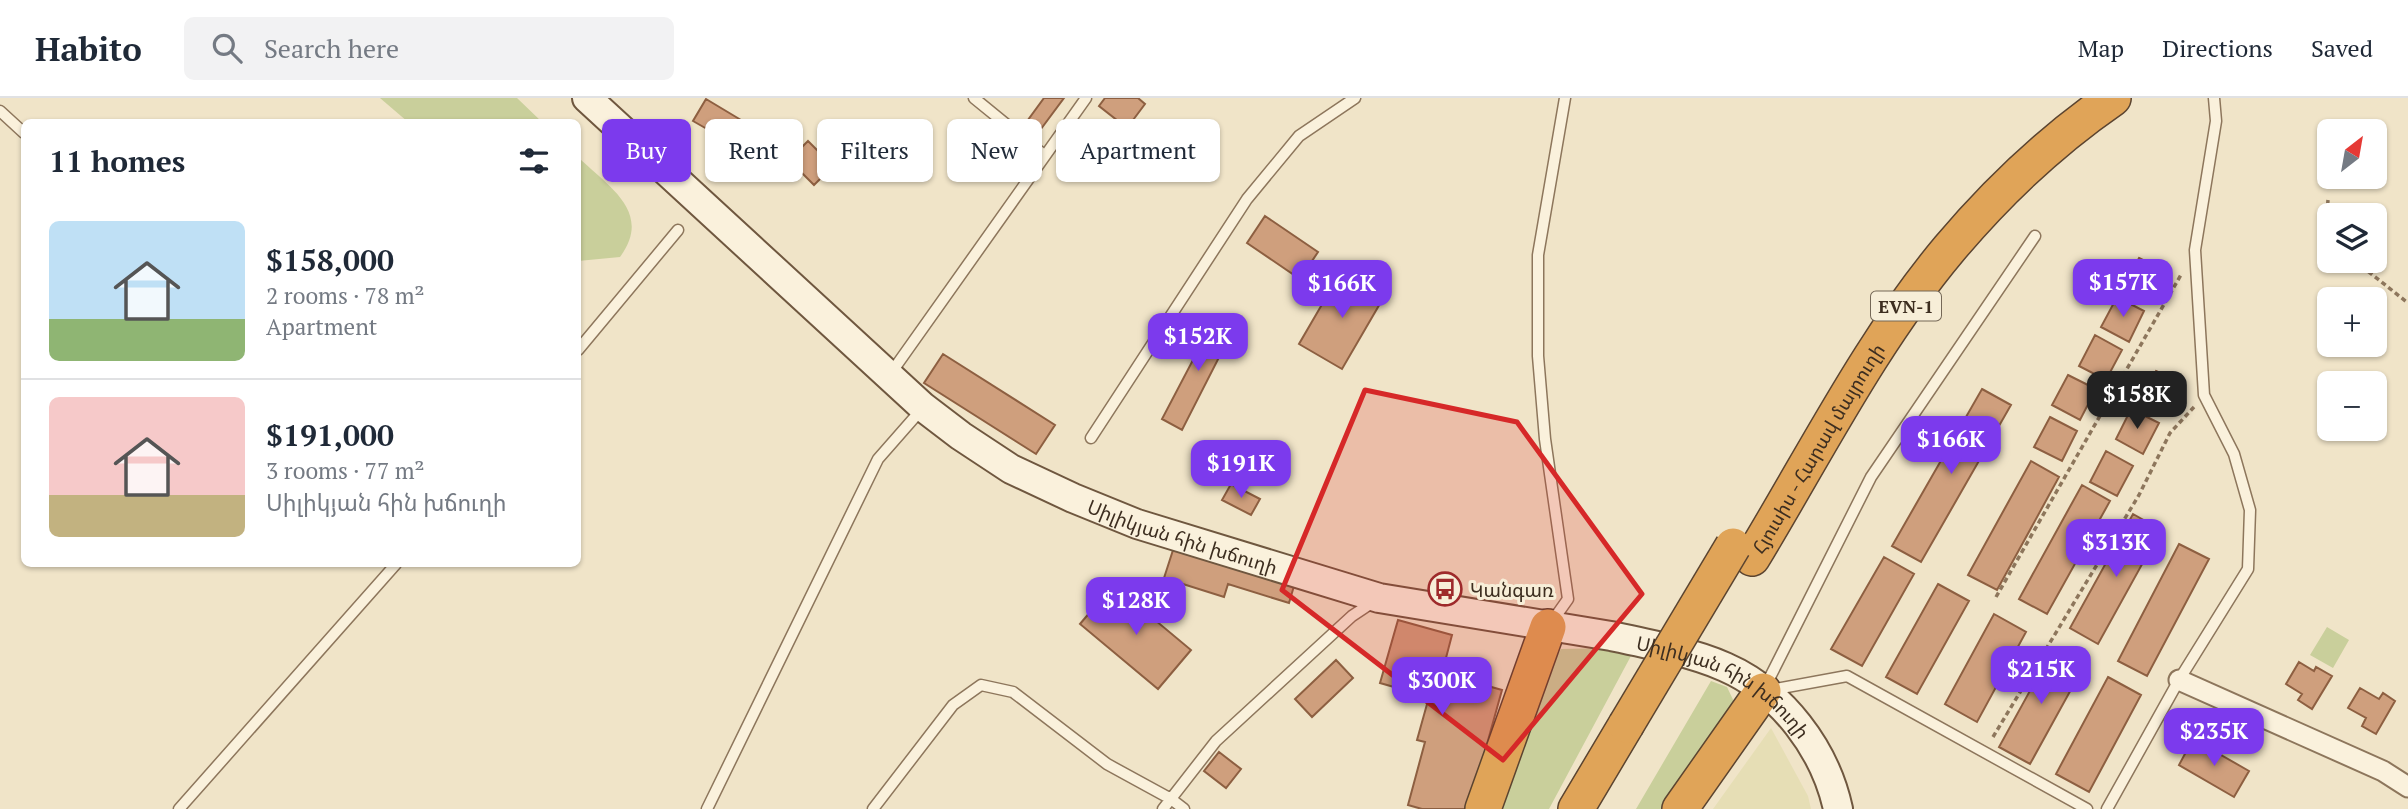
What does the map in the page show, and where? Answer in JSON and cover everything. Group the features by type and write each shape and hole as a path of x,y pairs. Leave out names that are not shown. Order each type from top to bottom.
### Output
{"highway":[{"name":"Հյուսիս - Հարավ մայրուղի","path":"1576,809 1636,731 1743,552 1853,344 1932,233 2000,162 2076,98"},
{"name":"Հյուսիս - Հարավ մայրուղի","path":"1762,519 1872,356 1948,251 2017,176 2069,131 2113,98"},
{"path":"1483,809 1548,627"},
{"path":"1680,809 1763,691"},
{"name":"Հյուսիս - Հարավ մայրուղի","path":"1602,809 1636,731"}],"street":[{"name":"Սիլիկյան հին խճուղի","path":"587,98 923,407 961,436 1011,468 1073,498 1137,524 1380,597 1646,644 1723,666 1763,691 1795,721 1821,757 1838,809"},
{"path":"2179,680 2383,772 2408,788"}],"lane":[{"path":"974,98 1044,155"},
{"path":"888,376 1086,98"},
{"path":"1091,438 1247,199 1299,136 1355,98"},
{"path":"1548,627 1568,599 1541,398 1538,356 1538,255 1565,98"},
{"path":"2108,809 2179,680 2248,569 2250,510 2234,454 2204,395 2195,250 2216,121 2214,98"},
{"path":"0,111 21,130"},
{"path":"581,346 678,230"},
{"path":"1763,691 1871,477 2035,236"},
{"path":"707,809 878,459 923,407"},
{"path":"178,809 393,567"},
{"path":"1163,809 1216,741 1352,617 1380,597"},
{"path":"1763,691 1847,676 2087,809"},
{"path":"873,809 953,705 981,685 1013,692 1107,764 1184,809"}],"path":[{"path":"1996,597 2195,250"},
{"path":"2370,273 2408,303"},
{"path":"1993,737 2139,495 2169,433 2204,395"}],"highlighted area":[{"path":"1365,390 1517,422 1642,594 1503,760 1282,590"}],"shaded area":[{"path":"1771,728 1808,796 1811,809 1713,809"}],"green space":[{"path":"380,98 517,98 539,119 404,119"},
{"path":"581,160 623,201 632,227 629,241 620,257 581,261"},
{"path":"2327,627 2349,640 2333,668 2310,655"},
{"path":"1607,648 1632,654 1549,809 1494,809 1541,683 1561,649"},
{"path":"1711,681 1727,687 1737,708 1672,809 1636,809"}],"building":[{"path":"1044,98 1064,98 1042,128 1042,119 1029,119"},
{"path":"1105,98 1138,98 1145,104 1134,119 1116,119 1099,106"},
{"path":"706,99 739,119 705,119 705,128 693,121"},
{"path":"808,141 817,150 817,182 814,185 803,174 803,146"},
{"path":"1265,216 1318,252 1300,279 1247,243"},
{"path":"2139,258 2167,272 2151,303 2123,288"},
{"path":"1342,270 1385,295 1342,369 1299,344"},
{"path":"2117,297 2144,311 2129,342 2101,327"},
{"path":"1216,316 1235,326 1182,430 1162,419"},
{"path":"2095,335 2122,350 2106,380 2079,366"},
{"path":"943,354 1055,425 1036,454 924,383"},
{"path":"2156,371 2184,385 2168,415 2140,401"},
{"path":"2068,375 2096,389 2080,420 2052,405"},
{"path":"1982,389 2011,405 1921,562 1892,546"},
{"path":"2131,409 2159,423 2143,454 2116,439"},
{"path":"2050,417 2077,431 2062,461 2034,447"},
{"path":"2106,451 2133,466 2117,496 2090,482"},
{"path":"2031,461 2059,477 1997,590 1968,575"},
{"path":"1231,484 1260,499 1251,515 1222,500"},
{"path":"2082,485 2110,501 2047,614 2019,599"},
{"path":"2133,514 2161,530 2098,644 2070,628"},
{"path":"2179,544 2209,559 2147,676 2118,661"},
{"path":"1174,547 1294,586 1289,603 1228,584 1224,597 1164,578"},
{"path":"1884,557 1914,574 1862,666 1831,649"},
{"path":"1938,584 1969,601 1917,694 1886,677"},
{"path":"1113,585 1191,650 1158,689 1080,624"},
{"path":"1994,614 2026,632 1977,722 1945,704"},
{"path":"1398,620 1452,635 1442,673 1502,690 1469,809 1422,809 1408,805 1425,742 1417,740 1429,697 1380,683"},
{"path":"2053,649 2084,666 2030,764 1999,747"},
{"path":"1336,660 1353,678 1312,717 1295,699"},
{"path":"2299,662 2314,671 2316,667 2332,676 2312,709 2298,700 2302,694 2286,684"},
{"path":"2108,677 2141,695 2089,792 2056,774"},
{"path":"2360,688 2379,699 2383,693 2395,701 2376,734 2362,726 2366,718 2348,708"},
{"path":"2193,739 2249,771 2234,797 2179,765"},
{"path":"1219,752 1241,769 1226,788 1204,771"}],"place":[{"name":"Կանգառ","path":"1445,589"}]}
